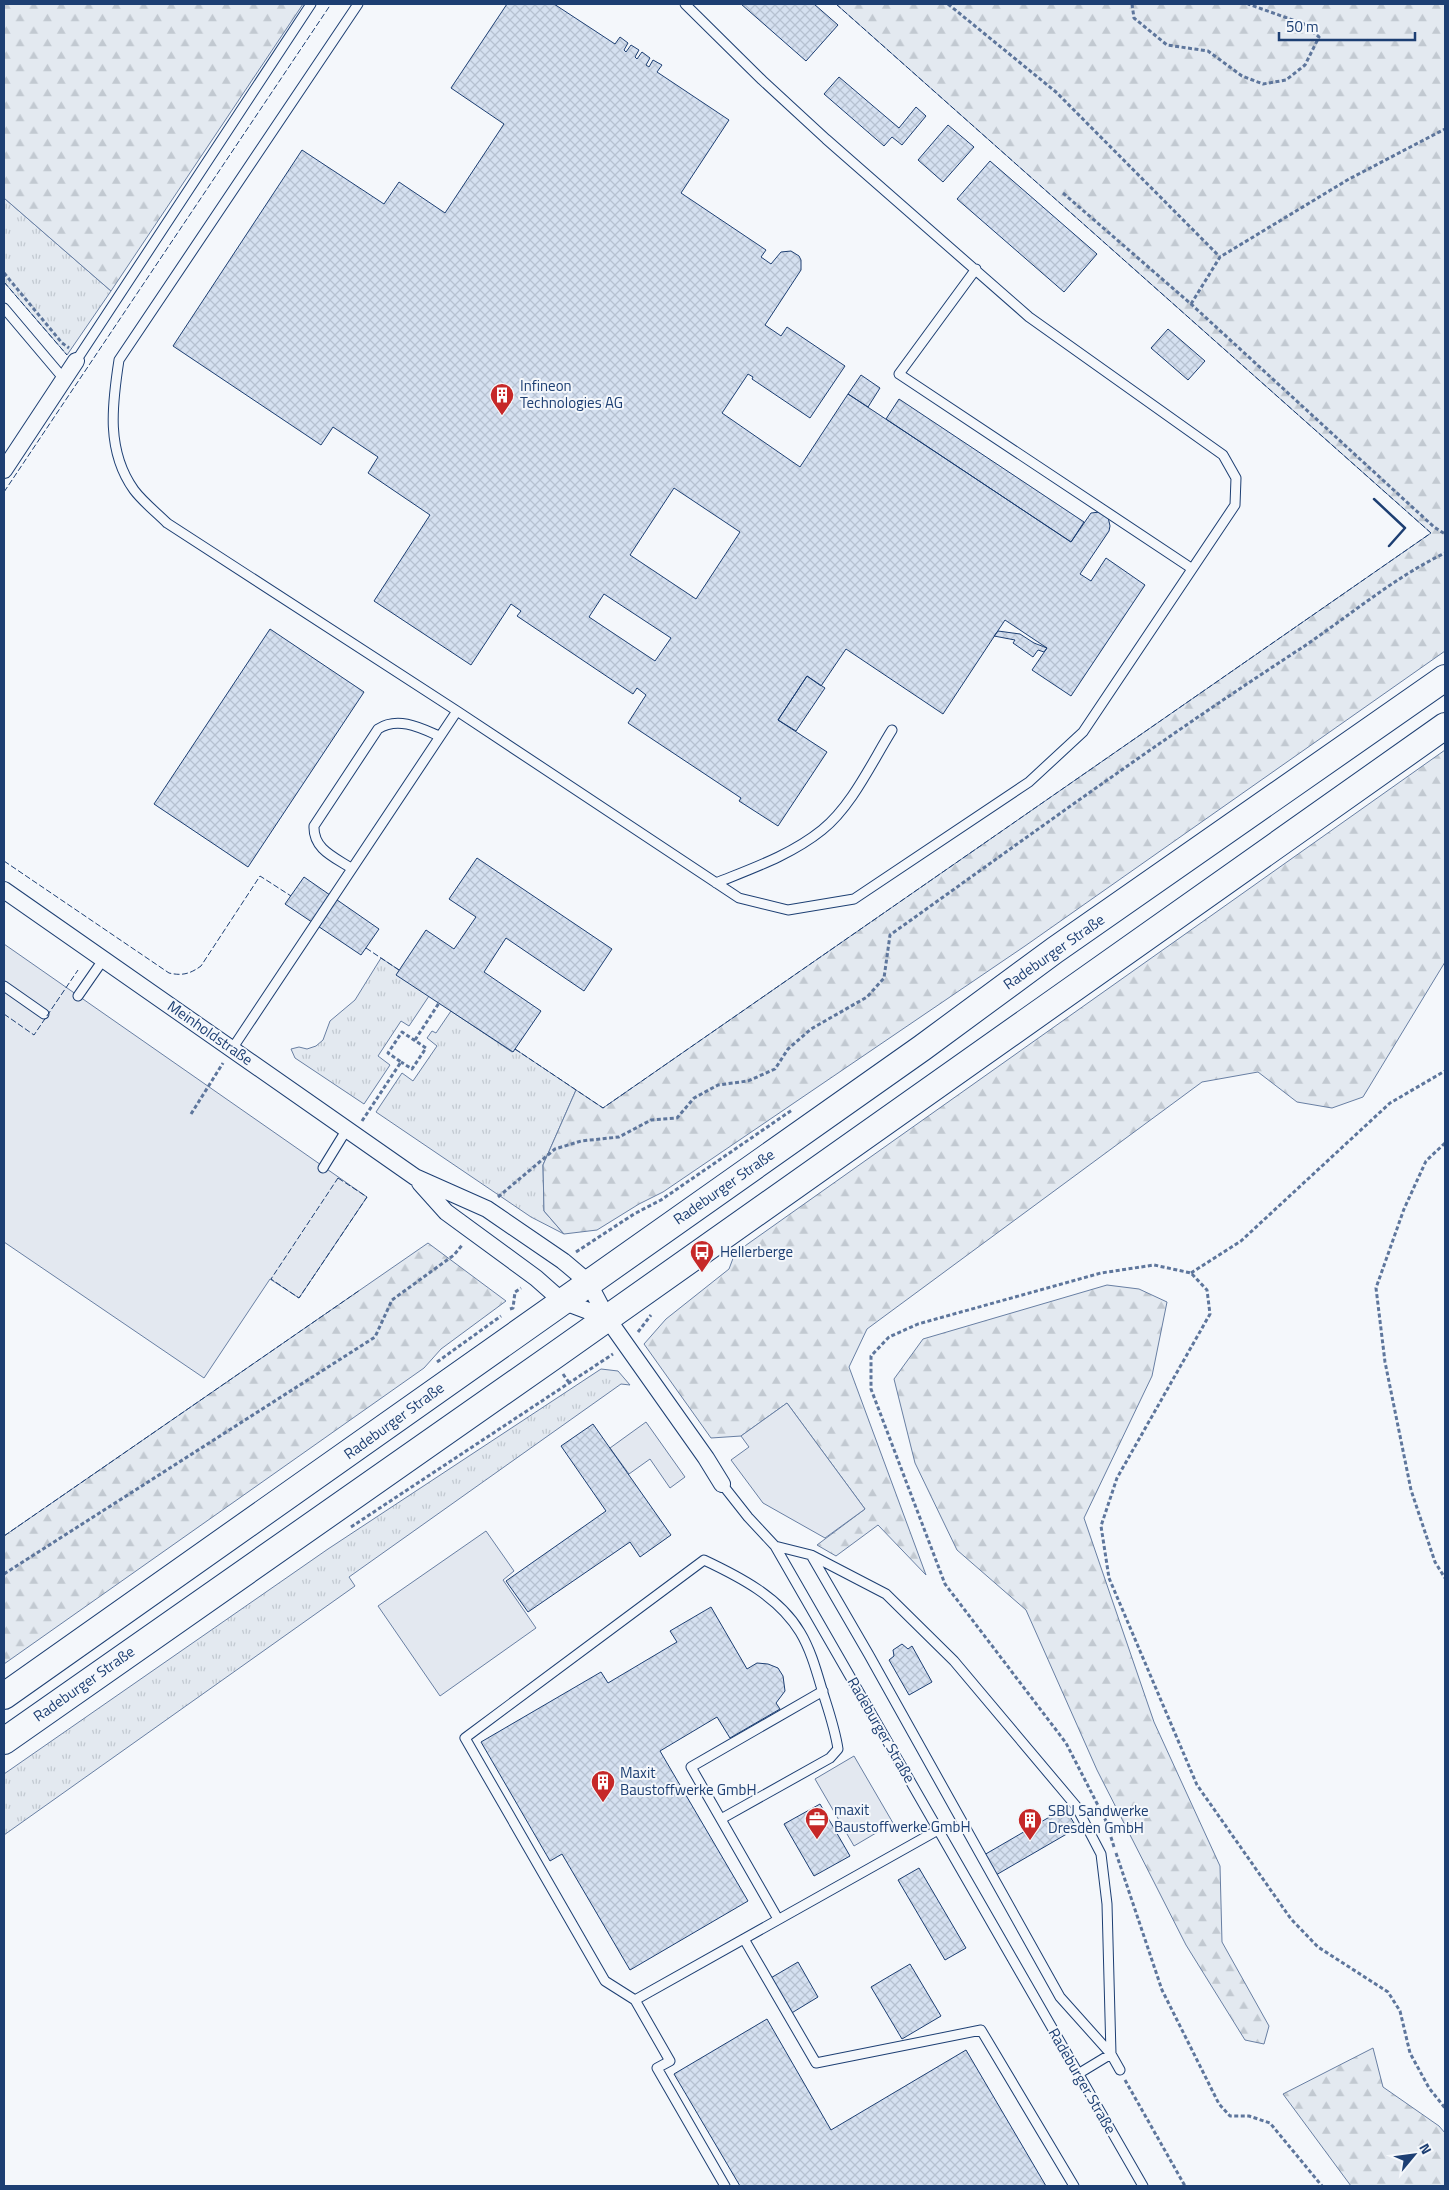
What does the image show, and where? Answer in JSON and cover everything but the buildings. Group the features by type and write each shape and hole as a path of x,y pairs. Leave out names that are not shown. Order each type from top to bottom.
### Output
{"main road":[{"name":"Radeburger Straße","path":"4,1696 588,1282 914,1054 1055,950 1445,678"},
{"name":"Radeburger Straße","path":"4,1741 1445,726"}],"street":[{"path":"4,470 77,358"},
{"name":"Meinholdstraße","path":"4,890 415,1177 487,1209 563,1261 588,1282 607,1318"},
{"name":"Meinholdstraße","path":"415,1177 446,1212 536,1278 562,1301 607,1318"},
{"name":"Radeburger Straße","path":"607,1318 706,1458 722,1484"}],"lane":[{"path":"77,358 312,4"},
{"path":"358,4 119,360 112,407 116,456 134,490 167,523 457,711 739,898 788,910 854,899 1029,782 1083,732 1235,504 1236,478 1222,455 1029,317 819,133 685,4"},
{"path":"976,269 899,374 1191,568"},
{"path":"4,308 64,379"},
{"path":"232,1049 457,711"},
{"path":"351,868 320,847 314,837 314,826 378,729 384,725 403,724 416,726 439,736"},
{"path":"716,883 778,858 823,830 850,798 892,730"},
{"path":"78,996 103,960"},
{"path":"4,986 44,1014"},
{"path":"323,1168 350,1132"},
{"name":"Radeburger Straße","path":"722,1484 748,1517 775,1546 1143,2186"},
{"path":"775,1546 811,1556 886,1594 954,1661 1076,1806 1101,1854 1107,1904 1111,2054"},
{"path":"811,1556 879,1672 1060,1997 1111,2054 1120,2070"},
{"path":"721,1819 830,1758 838,1749 836,1732 817,1672 800,1632 776,1603 739,1576 704,1560 464,1738 605,1981 634,2000 670,2061 657,2068 725,2186"},
{"path":"778,1919 691,1767 822,1691"},
{"path":"634,2000 938,1830"},
{"path":"744,1939 816,2063 981,2030 1074,2186"},
{"path":"1078,2074 1111,2054"}],"path":[{"path":"948,4 1056,92 1220,257"},
{"path":"1132,4 1134,18 1167,45 1208,51 1242,76 1263,84 1286,80 1305,65 1319,37 1304,24 1248,4"},
{"path":"1191,304 1220,257 1350,179 1445,129"},
{"path":"1063,193 1191,304 1434,527 1445,534"},
{"path":"4,273 62,343 77,358"},
{"path":"491,1202 554,1149 581,1141 619,1137 651,1120 677,1118 694,1098 718,1085 748,1081 775,1069 788,1050 811,1029 867,998 884,978 890,935 1188,722 1330,629 1414,569 1445,553"},
{"path":"415,1040 439,1003"},
{"path":"402,1032 426,1048 412,1069 401,1062 388,1053 402,1032"},
{"path":"191,1114 232,1049"},
{"path":"350,1132 401,1062"},
{"path":"1191,1274 1241,1241 1390,1103 1445,1071"},
{"path":"1445,1143 1426,1161 1404,1209 1376,1288 1385,1362 1410,1490 1435,1562 1445,1578"},
{"path":"640,1211 643,1215"},
{"path":"4,1574 375,1337 392,1300 454,1255 467,1238"},
{"path":"1322,2186 1270,2123 1249,2116 1230,2116 1219,2104 1162,1990 1130,1899 1106,1821 1066,1744 945,1584 871,1388 871,1356 889,1337 918,1324 1101,1273 1154,1265 1191,1274 1207,1290 1210,1314 1118,1478 1101,1526 1109,1578 1198,1786 1291,1920 1318,1947 1388,1992 1400,2011 1410,2053 1429,2088 1445,2108"},
{"path":"431,1366 513,1308 515,1292"},
{"path":"1120,2070 1185,2186"}],"green space":[{"path":"4,4 303,4 111,291 4,198"},
{"path":"836,4 1445,4 1445,651 1025,946 663,1192 639,1204 597,1230 564,1234 544,1211 543,1165 576,1090 603,1108 1431,533"},
{"path":"4,198 111,291 67,355 4,282"},
{"path":"1445,750 1445,962 1363,1097 1332,1108 1297,1102 1258,1072 1202,1082 867,1329 849,1367 926,1575 878,1525 836,1556 817,1545 865,1509 787,1403 741,1436 711,1438 644,1344 666,1319 729,1269 735,1253"},
{"path":"381,958 399,970 429,996 409,1026 401,1021 378,1056 390,1065 364,1104 295,1058 291,1049 299,1047 307,1049 316,1046 323,1040 330,1021 355,1000"},
{"path":"451,1011 512,1052 515,1049 576,1090 543,1165 544,1211 564,1234 531,1217 376,1112 402,1073 413,1081 437,1046 427,1038 432,1031 436,1033"},
{"path":"428,1243 506,1301 441,1349 424,1368 4,1664 4,1536"},
{"path":"1107,1285 1139,1289 1167,1302 1152,1376 1084,1518 1154,1722 1220,1866 1222,1942 1269,2026 1264,2044 1245,2040 1186,1945 1097,1770 1026,1610 957,1550 915,1463 894,1379 923,1339"},
{"path":"601,1369 618,1371 630,1385 621,1384 349,1577 355,1586 4,1835 4,1774 328,1549"},
{"path":"1373,2048 1383,2087 1439,2126 1445,2133 1445,2186 1351,2186 1283,2094"}],"shaded area":[{"path":"4,944 367,1197 299,1298 270,1279 204,1378 4,1242"},
{"path":"787,1403 865,1509 825,1538 763,1503 731,1460 749,1447 741,1436"},
{"path":"646,1422 685,1477 670,1488 650,1459 629,1474 610,1448"},
{"path":"486,1531 514,1571 503,1580 536,1628 440,1696 378,1606"},
{"path":"854,1756 893,1823 854,1846 815,1779"}],"fence":[{"path":"4,492 331,4"},
{"path":"515,1049 603,1108 1431,533 836,4"},
{"path":"4,282 67,355"},
{"path":"4,861 169,973 174,974 186,974 201,966 260,876 291,896"},
{"path":"366,948 399,970"},
{"path":"4,1014 34,1035 78,970"},
{"path":"338,1178 367,1197 299,1298 271,1279 338,1178"},
{"path":"4,1536 360,1290"}],"wall":[{"path":"1374,499 1405,528 1389,546"}],"place":[{"name":"Infineon Technologies AG","path":"502,416"},
{"name":"Hellerberge","path":"702,1273"},
{"name":"Maxit Baustoffwerke GmbH","path":"603,1803"},
{"name":"maxit Baustoffwerke GmbH","path":"817,1840"},
{"name":"SBU Sandwerke Dresden GmbH","path":"1030,1841"}]}
